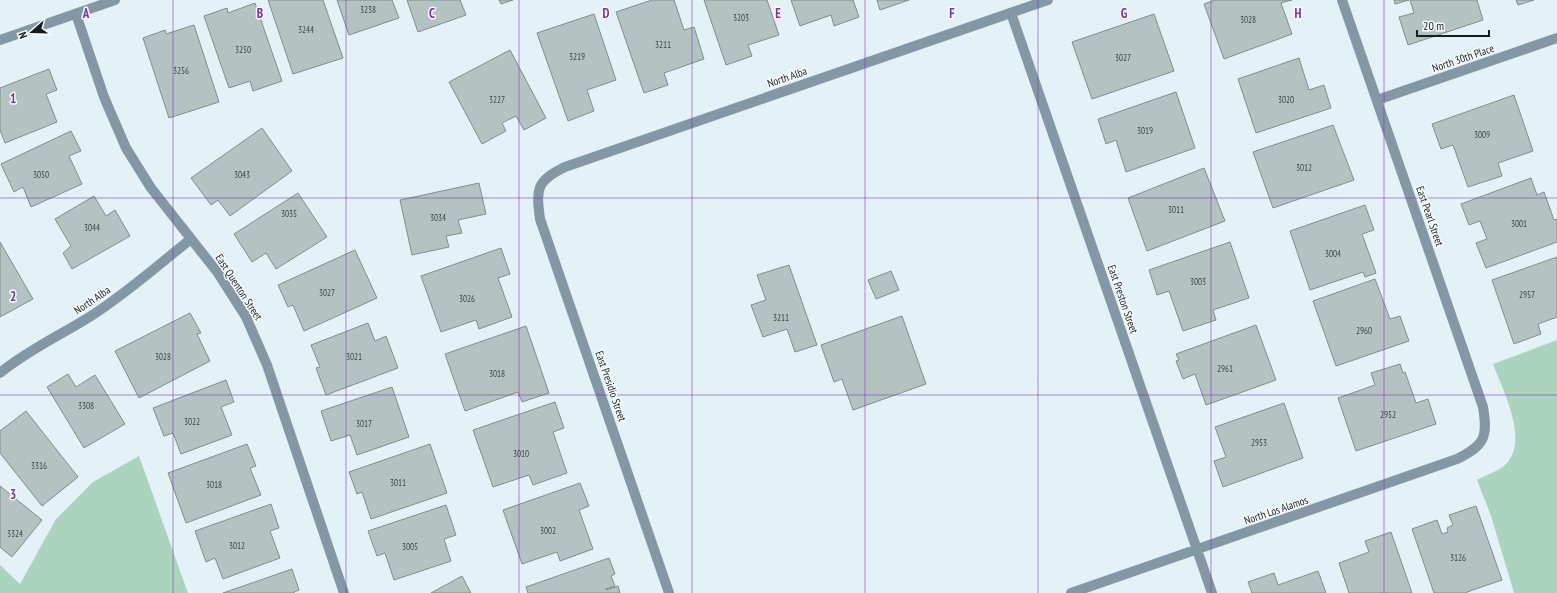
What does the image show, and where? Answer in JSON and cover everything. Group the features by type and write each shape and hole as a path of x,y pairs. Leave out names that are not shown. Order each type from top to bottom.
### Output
{"street":[{"path":"0,40 115,0"},
{"name":"North Alba","path":"540,186 550,174 565,167 1048,0"},
{"name":"East Pearl Street","path":"1342,0 1483,407 1486,425 1483,440"},
{"name":"East Preston Street","path":"1011,13 1212,593"},
{"name":"East Quenton Street","path":"76,14 104,97 126,148 151,188 218,273 246,317 267,365 344,593"},
{"name":"North 30th Place","path":"1377,100 1557,38"},
{"name":"East Presidio Street","path":"540,186 538,201 540,219 669,593"},
{"name":"North Alba","path":"0,373 45,342 91,316 131,287 191,239"},
{"name":"North Los Alamos","path":"1071,593 1457,459 1472,452 1483,440"}],"green space":[{"path":"1557,340 1557,593 1514,593 1491,516 1477,480 1505,465 1512,455 1515,443 1515,430 1508,401 1493,364"},
{"path":"139,456 188,593 0,593 0,565 20,584 56,519 93,482"}],"building":[{"path":"268,0 323,0 343,58 293,74"},
{"path":"337,0 392,0 399,18 349,35"},
{"path":"407,0 460,0 466,15 418,32"},
{"path":"499,0 513,0 501,4"},
{"path":"652,0 674,0 684,30 694,27 704,59 664,73 668,85 644,93 616,12"},
{"path":"704,0 767,0 779,35 748,45 752,56 726,65"},
{"path":"791,0 853,0 859,17 834,26 831,15 800,26"},
{"path":"877,0 909,0 880,10"},
{"path":"1215,0 1292,0 1281,3 1292,34 1224,59 1204,4"},
{"path":"1394,0 1409,0 1395,4"},
{"path":"1410,0 1477,0 1483,20 1408,45 1399,17 1414,13"},
{"path":"1516,0 1534,0 1518,5"},
{"path":"255,3 282,81 253,91 250,81 229,88 204,16 227,8 228,13"},
{"path":"594,14 616,80 587,90 594,111 568,121 537,33"},
{"path":"1154,14 1174,71 1092,99 1072,42"},
{"path":"194,25 219,102 169,118 143,38 165,30 166,34"},
{"path":"510,50 546,118 524,130 516,116 502,123 506,131 482,144 449,82"},
{"path":"1299,58 1309,90 1324,85 1331,108 1256,133 1238,79"},
{"path":"49,69 57,90 46,94 57,122 5,143 0,130 0,88"},
{"path":"1176,92 1195,148 1126,172 1116,140 1106,144 1098,119"},
{"path":"1514,95 1533,151 1498,163 1502,176 1468,187 1453,145 1441,149 1432,124"},
{"path":"1333,125 1354,180 1273,208 1253,152"},
{"path":"262,128 292,171 230,216 218,200 211,205 191,178"},
{"path":"71,131 81,151 69,156 82,184 31,207 23,187 14,192 1,164"},
{"path":"1204,168 1225,221 1147,251 1128,198"},
{"path":"1531,178 1537,195 1544,192 1554,220 1557,219 1557,242 1486,268 1476,243 1487,239 1480,221 1469,225 1461,204"},
{"path":"479,183 486,214 458,220 462,233 446,236 449,247 412,255 400,200"},
{"path":"298,193 327,237 276,269 266,253 252,262 234,234"},
{"path":"94,196 106,216 115,210 130,236 72,269 63,253 71,246 55,219"},
{"path":"1365,205 1374,230 1362,234 1376,273 1365,277 1363,272 1310,290 1290,231"},
{"path":"0,242 33,299 0,317"},
{"path":"1230,242 1249,298 1213,310 1216,320 1183,331 1169,291 1157,295 1149,270"},
{"path":"501,248 510,274 498,278 512,317 479,329 476,320 441,332 421,276"},
{"path":"355,250 377,298 304,331 293,305 288,307 278,285"},
{"path":"1557,257 1557,317 1538,324 1541,334 1514,344 1492,280"},
{"path":"789,265 817,345 795,352 787,329 763,337 751,305 766,300 757,275"},
{"path":"891,271 899,290 876,299 868,280"},
{"path":"1375,279 1390,319 1400,316 1409,341 1336,366 1313,301"},
{"path":"190,313 201,333 197,334 210,361 139,398 115,351"},
{"path":"902,316 926,384 853,410 842,379 834,382 821,345"},
{"path":"368,323 375,341 386,336 398,368 326,395 316,368 320,367 311,345"},
{"path":"1256,325 1276,380 1206,405 1195,374 1183,379 1176,361 1179,360 1176,354"},
{"path":"526,326 549,393 522,402 518,392 465,411 445,354"},
{"path":"1400,364 1403,373 1405,372 1416,403 1428,399 1436,424 1356,451 1338,398 1375,385 1371,373"},
{"path":"68,374 76,387 95,375 125,424 84,448 47,387"},
{"path":"226,380 234,402 221,407 232,435 181,454 173,433 164,436 153,408"},
{"path":"392,387 409,437 357,455 350,435 331,441 321,411"},
{"path":"555,402 564,428 553,432 567,473 533,485 529,475 493,487 473,430"},
{"path":"1284,403 1303,458 1223,487 1214,461 1226,457 1215,427"},
{"path":"26,411 78,477 42,506 0,453 0,431"},
{"path":"247,444 256,466 250,468 261,495 186,523 168,473"},
{"path":"430,444 447,493 371,519 362,492 357,494 349,472"},
{"path":"580,483 589,506 579,510 593,549 560,561 557,552 522,564 503,510"},
{"path":"0,486 42,520 12,557 0,547"},
{"path":"271,504 279,528 270,531 280,558 223,579 215,558 206,562 195,531"},
{"path":"446,505 456,535 444,539 451,561 394,580 385,553 377,556 368,531"},
{"path":"1476,506 1502,580 1467,593 1434,593 1412,529 1437,520 1442,534 1448,532 1447,528 1453,525 1449,515"},
{"path":"1391,532 1412,593 1349,593 1339,563 1369,552 1365,541"},
{"path":"609,558 615,574 611,576 615,586 606,590 618,586 620,593 528,593 526,587"},
{"path":"292,569 299,590 294,593 223,593"},
{"path":"1318,571 1326,593 1252,593 1248,582 1274,573 1278,585"},
{"path":"462,576 471,593 431,593"}]}
